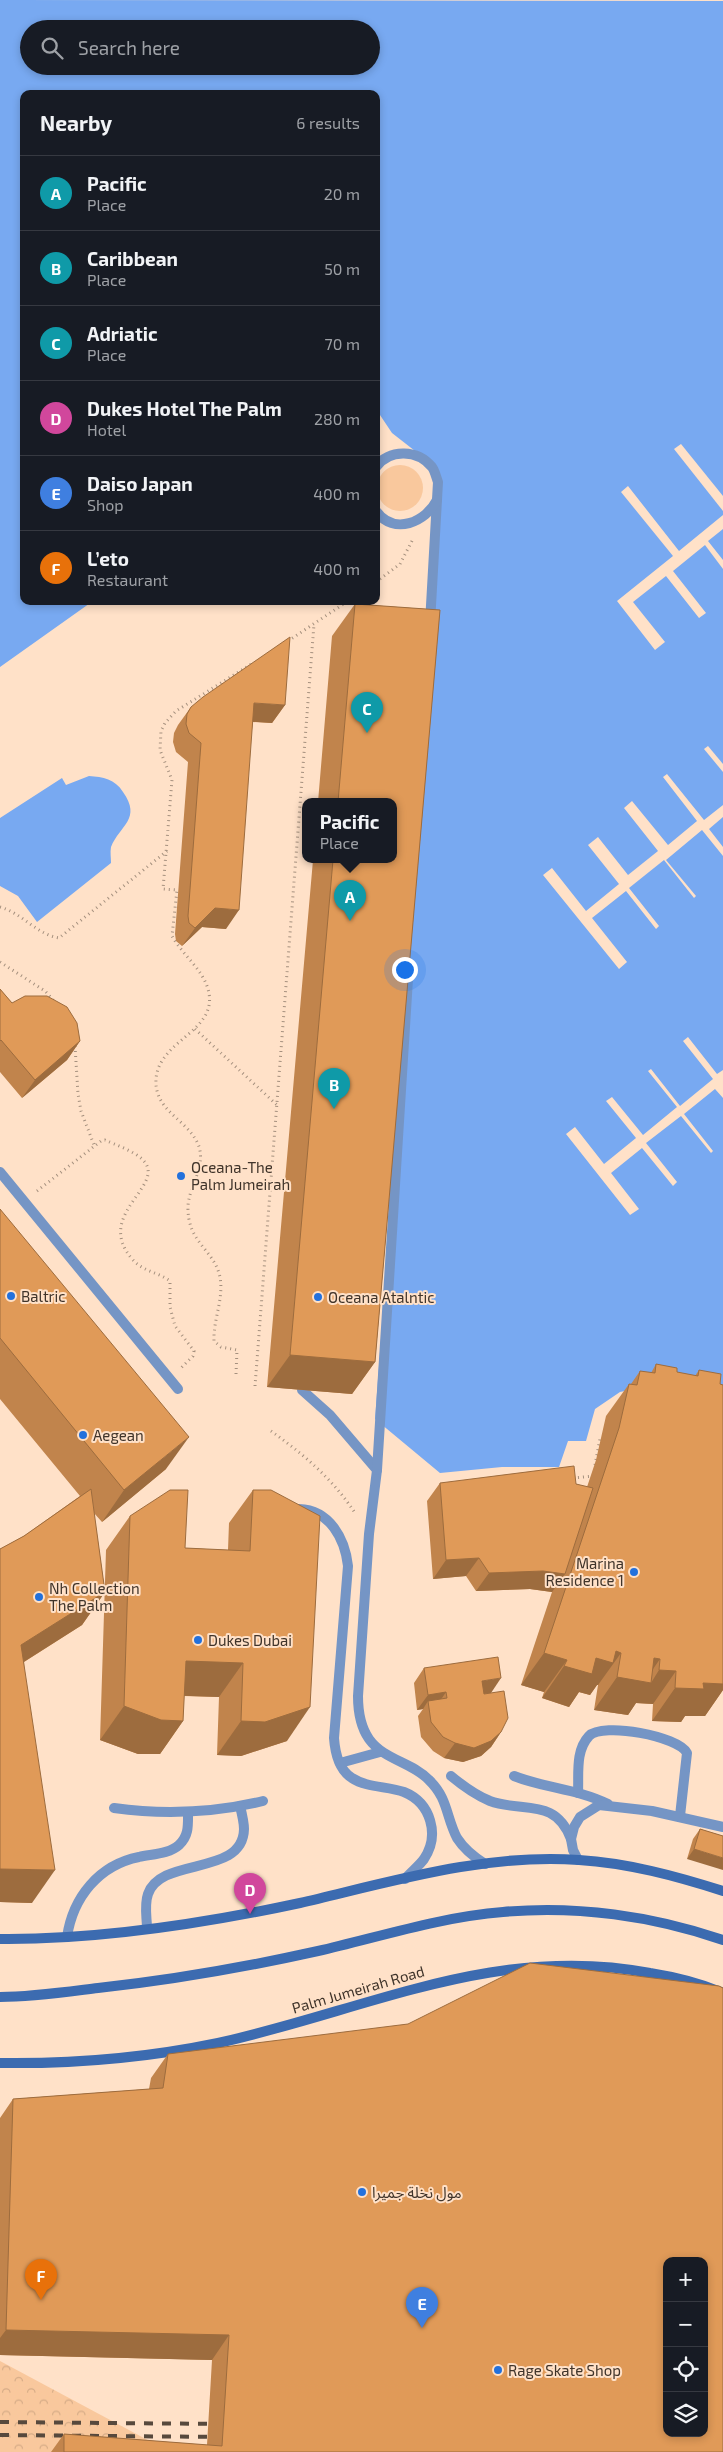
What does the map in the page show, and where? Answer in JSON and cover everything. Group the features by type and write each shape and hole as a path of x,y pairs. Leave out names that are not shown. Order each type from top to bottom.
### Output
{"main road":[{"path":"0,1939 67,1936 147,1929 248,1914 405,1878 485,1864 578,1860 654,1871 723,1890"},
{"path":"1,1997 58,1993 188,1976 316,1951 465,1916 505,1912 577,1911 625,1916 665,1923 723,1940"},
{"name":"Palm Jumeirah Road","path":"0,2063 73,2062 128,2058 219,2043 451,1978 540,1965 585,1965 629,1968 675,1977 723,1993"}],"street":[{"path":"380,462 393,455 408,453 422,458 433,468 438,482 429,635"},
{"path":"380,514 392,522 406,524 421,520 432,510 438,496"},
{"path":"409,963 377,1470 369,1534 358,1711 362,1727 380,1752 408,1764 429,1779 444,1799 457,1837 474,1857 485,1864"},
{"path":"0,1172 178,1389"},
{"path":"302,1390 330,1415 377,1470"},
{"path":"288,1508 304,1509 319,1514 341,1536 346,1550 348,1566 334,1738 340,1763 352,1778 360,1782 403,1792 415,1798 425,1808 431,1820 433,1834 430,1848 423,1860 405,1878"},
{"path":"578,1793 580,1754 583,1745 592,1734 608,1730 669,1740 684,1747 687,1753 680,1816"},
{"path":"340,1763 380,1752"},
{"path":"451,1776 477,1795 491,1801 550,1812 560,1818 571,1839 573,1850 578,1860"},
{"path":"514,1776 545,1786 578,1793 610,1805"},
{"path":"114,1808 155,1812 188,1812 240,1806 263,1801"},
{"path":"571,1839 574,1827 580,1817 599,1805 680,1816 723,1827"},
{"path":"147,1929 146,1904 154,1884 171,1873 193,1869 216,1861 234,1851 239,1845 244,1829 240,1806"},
{"path":"67,1936 69,1920 74,1906 91,1883 114,1865 128,1859 174,1849 180,1844 188,1830 188,1812"},
{"path":"219,2043 256,2046"}],"path":[{"path":"380,579 400,564 421,520"},
{"path":"282,644 342,605"},
{"path":"256,1386 314,624"},
{"path":"236,1374 237,1350 221,1347 214,1341 221,1293 220,1275 216,1265 197,1242 190,1225 188,1204 200,1164 199,1145 189,1131 166,1109 156,1089 158,1069 166,1053 202,1024 207,1014 209,995 203,977 172,936 177,890 163,889 168,851 172,780 160,750 160,740 164,723 176,711 258,660"},
{"path":"0,907 12,912 47,936 59,938 168,851"},
{"path":"0,962 45,990 58,1007"},
{"path":"195,1029 277,1105"},
{"path":"74,1044 78,1094 82,1112 94,1145"},
{"path":"24,1202 94,1145 105,1140 141,1158 148,1171 148,1179 126,1209 121,1230 125,1246 132,1259 147,1271 170,1281 170,1307 175,1326 194,1351 193,1356 169,1378"},
{"path":"271,1431 300,1452 326,1476 349,1504 369,1534"},
{"path":"568,1478 593,1477 600,1439 611,1439"}],"green space":[{"path":"395,465 405,465 413,469 423,483 423,493 419,501 405,511 395,511 387,507 380,499 380,477 387,469"},
{"path":"0,2361 170,2452 0,2452"}],"water":[{"path":"0,0 723,1 723,1411 653,1385 620,1392 595,1409 586,1441 568,1441 559,1467 502,1467 440,1473 375,1419 429,695 441,488 433,465 392,433 380,415 380,90 20,90 20,605 87,605 0,667"},
{"path":"89,776 104,778 116,784 128,801 130,815 111,847 111,863 37,922 18,896 0,886 0,818 62,778 66,785"}],"pier":[{"path":"681,444 723,496 723,511 674,449"},
{"path":"628,486 679,551 723,515 723,529 708,541 723,560 723,569 705,545 673,571 706,613 699,618 666,576 633,602 665,642 655,650 617,601 673,556 621,492"},
{"path":"708,746 723,764 723,772 704,749"},
{"path":"667,774 704,820 723,805 723,817 709,829 723,847 723,856 702,830 666,860 696,896 694,898 664,860 629,888 659,926 656,929 626,891 592,918 627,962 619,969 543,875 552,868 586,911 619,884 588,845 598,837 628,875 658,851 624,808 632,801 668,845 697,821 663,777"},
{"path":"688,1037 717,1074 723,1070 723,1098 715,1089 684,1114 713,1151 711,1153 681,1116 646,1143 677,1182 673,1186 642,1148 611,1173 639,1209 630,1215 566,1134 575,1127 604,1164 636,1138 606,1101 612,1097 643,1135 677,1107 648,1071 651,1069 680,1106 713,1079 683,1041"}],"building":[{"path":"355,605 440,610 375,1362 290,1355 333,863 397,863 397,798 338,798"},
{"path":"290,637 285,705 254,703 239,910 215,908 195,928 189,923 188,916 201,743 189,733 186,724 187,714 191,707 203,697"},
{"path":"0,989 12,1003 25,996 47,996 67,1007 77,1023 80,1041 35,1080 0,1041"},
{"path":"0,1209 189,1437 124,1490 0,1338"},
{"name":"Marina Residence 1","path":"656,1364 677,1368 677,1372 698,1376 699,1370 721,1374 720,1384 723,1385 723,1684 703,1683 704,1689 675,1688 676,1671 659,1670 660,1659 654,1658 651,1683 617,1677 621,1653 616,1651 613,1663 596,1658 592,1674 564,1666 567,1660 544,1653 619,1428 629,1384 637,1385 640,1371 655,1373"},
{"path":"574,1466 576,1484 593,1488 565,1574 543,1571 489,1573 479,1558 446,1560 440,1483"},
{"path":"91,1489 105,1592 21,1645 55,1870 0,1869 0,1549 24,1536"},
{"name":"Dukes Dubai","path":"170,1490 188,1490 185,1548 250,1551 253,1490 271,1490 320,1516 310,1707 265,1722 241,1721 243,1663 186,1661 183,1721 161,1720 124,1706 130,1516"},
{"path":"498,1657 501,1678 482,1681 484,1694 504,1691 508,1718 501,1732 491,1741 474,1748 455,1743 443,1737 431,1722 428,1701 447,1698 446,1692 428,1695 424,1668"},
{"path":"700,1829 723,1836 723,1858 694,1849"},
{"name":"مول نخلة جميرا","path":"530,1963 723,1988 723,2452 64,2452 64,2434 222,2446 229,2335 6,2330 13,2099 163,2088 168,2054 408,2024"}],"railway":[{"path":"0,2422 222,2424"},
{"path":"0,2435 222,2437"}],"place":[{"name":"Adriatic","path":"367,733"},
{"name":"Pacific","path":"350,921"},
{"name":"Caribbean","path":"334,1109"},
{"name":"Oceana-The Palm Jumeirah","path":"181,1176"},
{"name":"Baltric","path":"11,1296"},
{"name":"Oceana Atalntic","path":"318,1297"},
{"name":"Aegean","path":"83,1435"},
{"name":"Marina Residence 1","path":"634,1572"},
{"name":"Nh Collection The Palm","path":"39,1597"},
{"name":"Dukes Dubai","path":"198,1640"},
{"name":"Dukes Hotel The Palm","path":"250,1914"},
{"name":"مول نخلة جميرا","path":"362,2192"},
{"name":"L’eto","path":"41,2300"},
{"name":"Daiso Japan","path":"422,2328"},
{"name":"Rage Skate Shop","path":"498,2370"}]}
